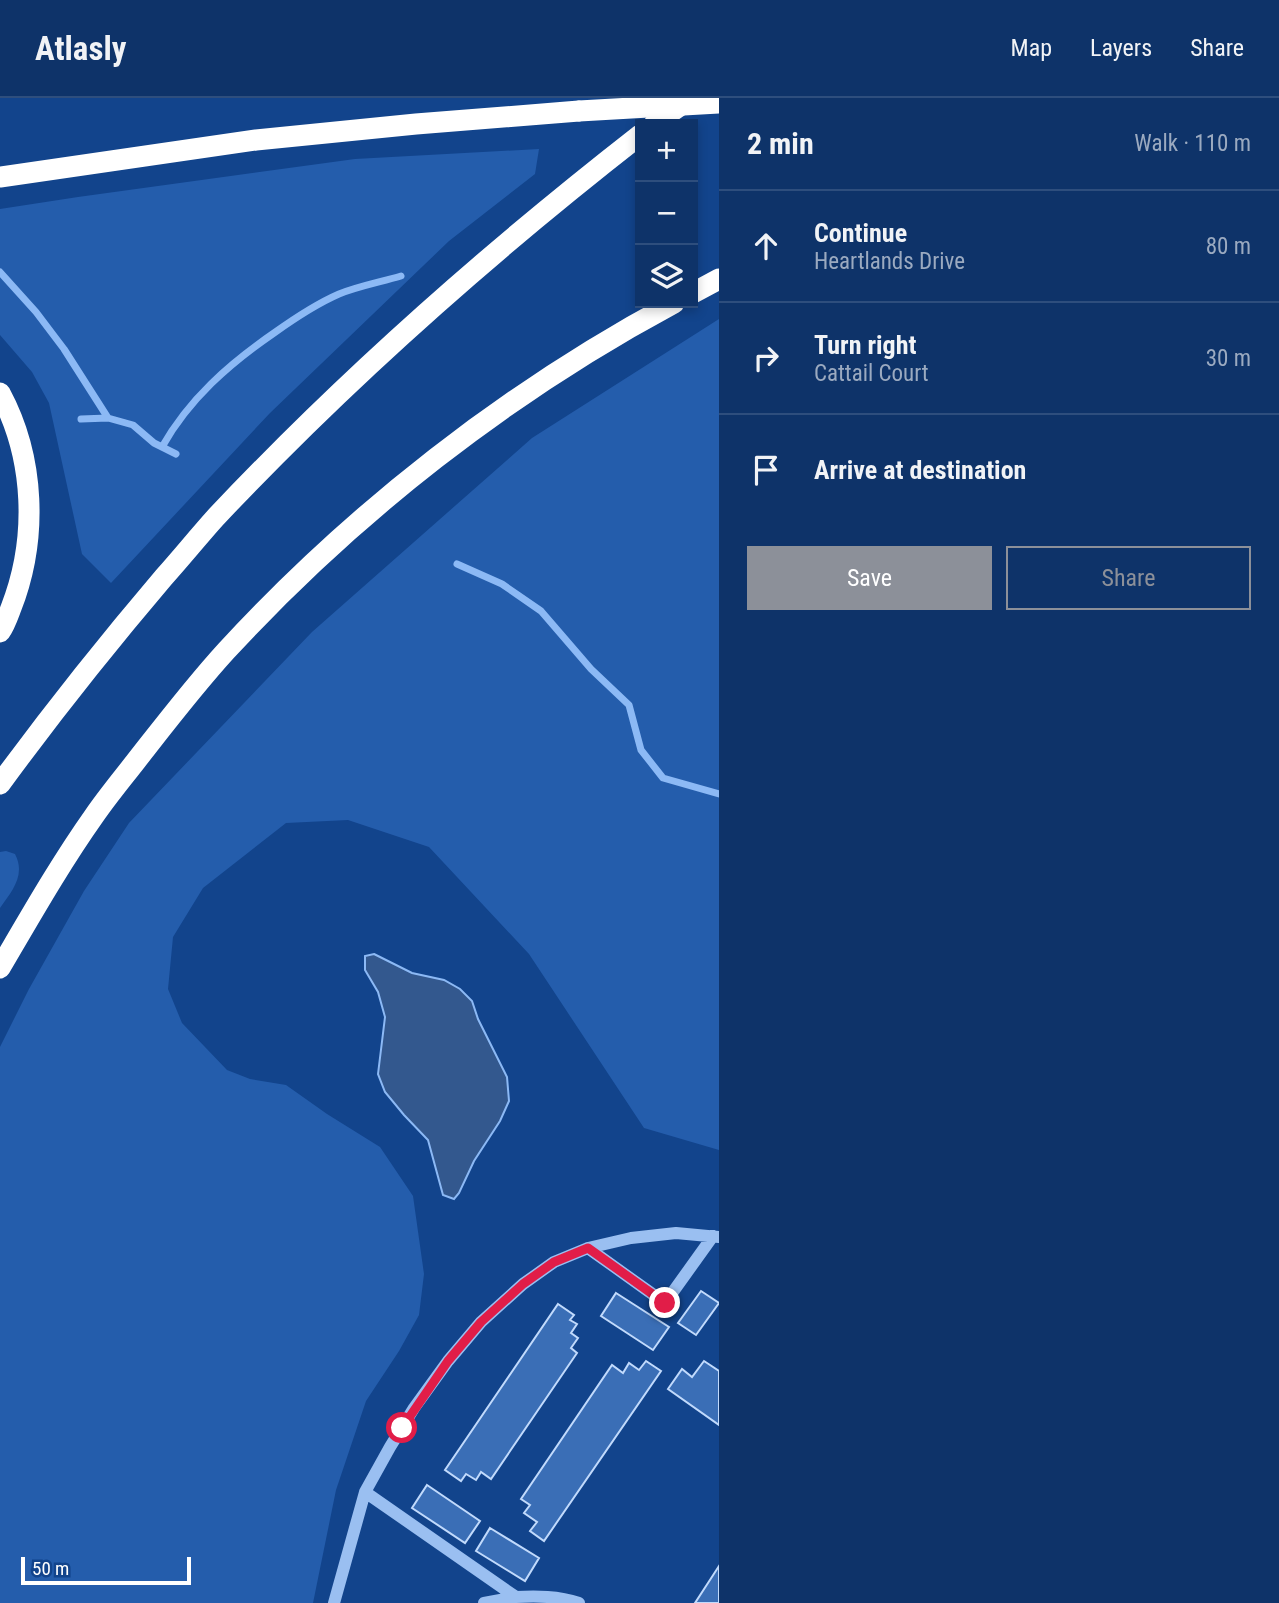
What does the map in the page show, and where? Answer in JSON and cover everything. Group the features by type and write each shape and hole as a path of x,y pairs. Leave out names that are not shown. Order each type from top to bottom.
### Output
{"highway":[{"path":"661,119 692,98"},
{"path":"0,177 256,141 416,124 719,103"},
{"path":"0,784 41,727 215,518 382,352 476,268 635,139"},
{"path":"698,290 719,279"},
{"path":"0,968 37,904 94,816 160,730 226,652 306,571 383,501 466,436 552,374 665,308"},
{"path":"0,393 21,446 28,482 29,518 26,558 17,592 0,632"}],"street":[{"path":"334,1603 365,1492 414,1408 481,1322 523,1284 554,1262 588,1248 631,1238 676,1233 716,1236"},
{"path":"588,1248 665,1303 716,1236"},
{"path":"365,1492 516,1597"},
{"path":"484,1603 516,1597 542,1596 579,1603"}],"shaded area":[{"path":"539,149 535,174 449,241 270,413 111,583 82,554 49,403 32,372 0,335 0,209 355,159"},
{"path":"719,319 719,1150 644,1128 529,954 429,847 348,820 286,823 203,888 173,937 168,989 182,1023 227,1070 250,1079 286,1085 380,1147 413,1196 424,1274 419,1315 366,1401 336,1490 313,1603 0,1603 0,1047 29,989 84,891 129,823 312,632 532,438"},
{"path":"0,852 15,854 19,869 16,882 0,908"},
{"path":"374,954 412,973 444,980 460,989 472,1001 507,1077 509,1101 454,1199 443,1195 428,1140 385,1092 378,1074 385,1017 378,992 365,970 365,956"}],"building":[{"path":"701,1291 719,1303 696,1335 678,1323"},
{"path":"616,1293 669,1327 653,1350 601,1316"},
{"path":"558,1304 574,1315 570,1320 577,1324 571,1333 578,1338 571,1348 577,1353 491,1479 481,1472 476,1480 466,1474 461,1481 445,1470"},
{"path":"646,1361 661,1371 544,1541 530,1531 537,1522 524,1513 530,1505 521,1499 612,1365 623,1373 629,1363 639,1370"},
{"path":"704,1361 719,1371 719,1425 668,1389 682,1369 692,1377"},
{"path":"427,1485 480,1521 465,1543 412,1508"},
{"path":"490,1528 539,1558 525,1581 476,1551"},
{"path":"719,1566 719,1603 695,1603"}],"waterway":[{"path":"0,272 36,312 64,349 108,418"},
{"path":"162,447 197,398 257,345 330,298 401,276"},
{"path":"81,419 108,418 133,425 154,443 176,454"},
{"path":"457,564 502,584 541,611 591,669 629,705 641,750 663,778 719,794"}],"route":[{"path":"402,1428 448,1361 481,1322 523,1284 554,1262 588,1248 665,1303"}]}
